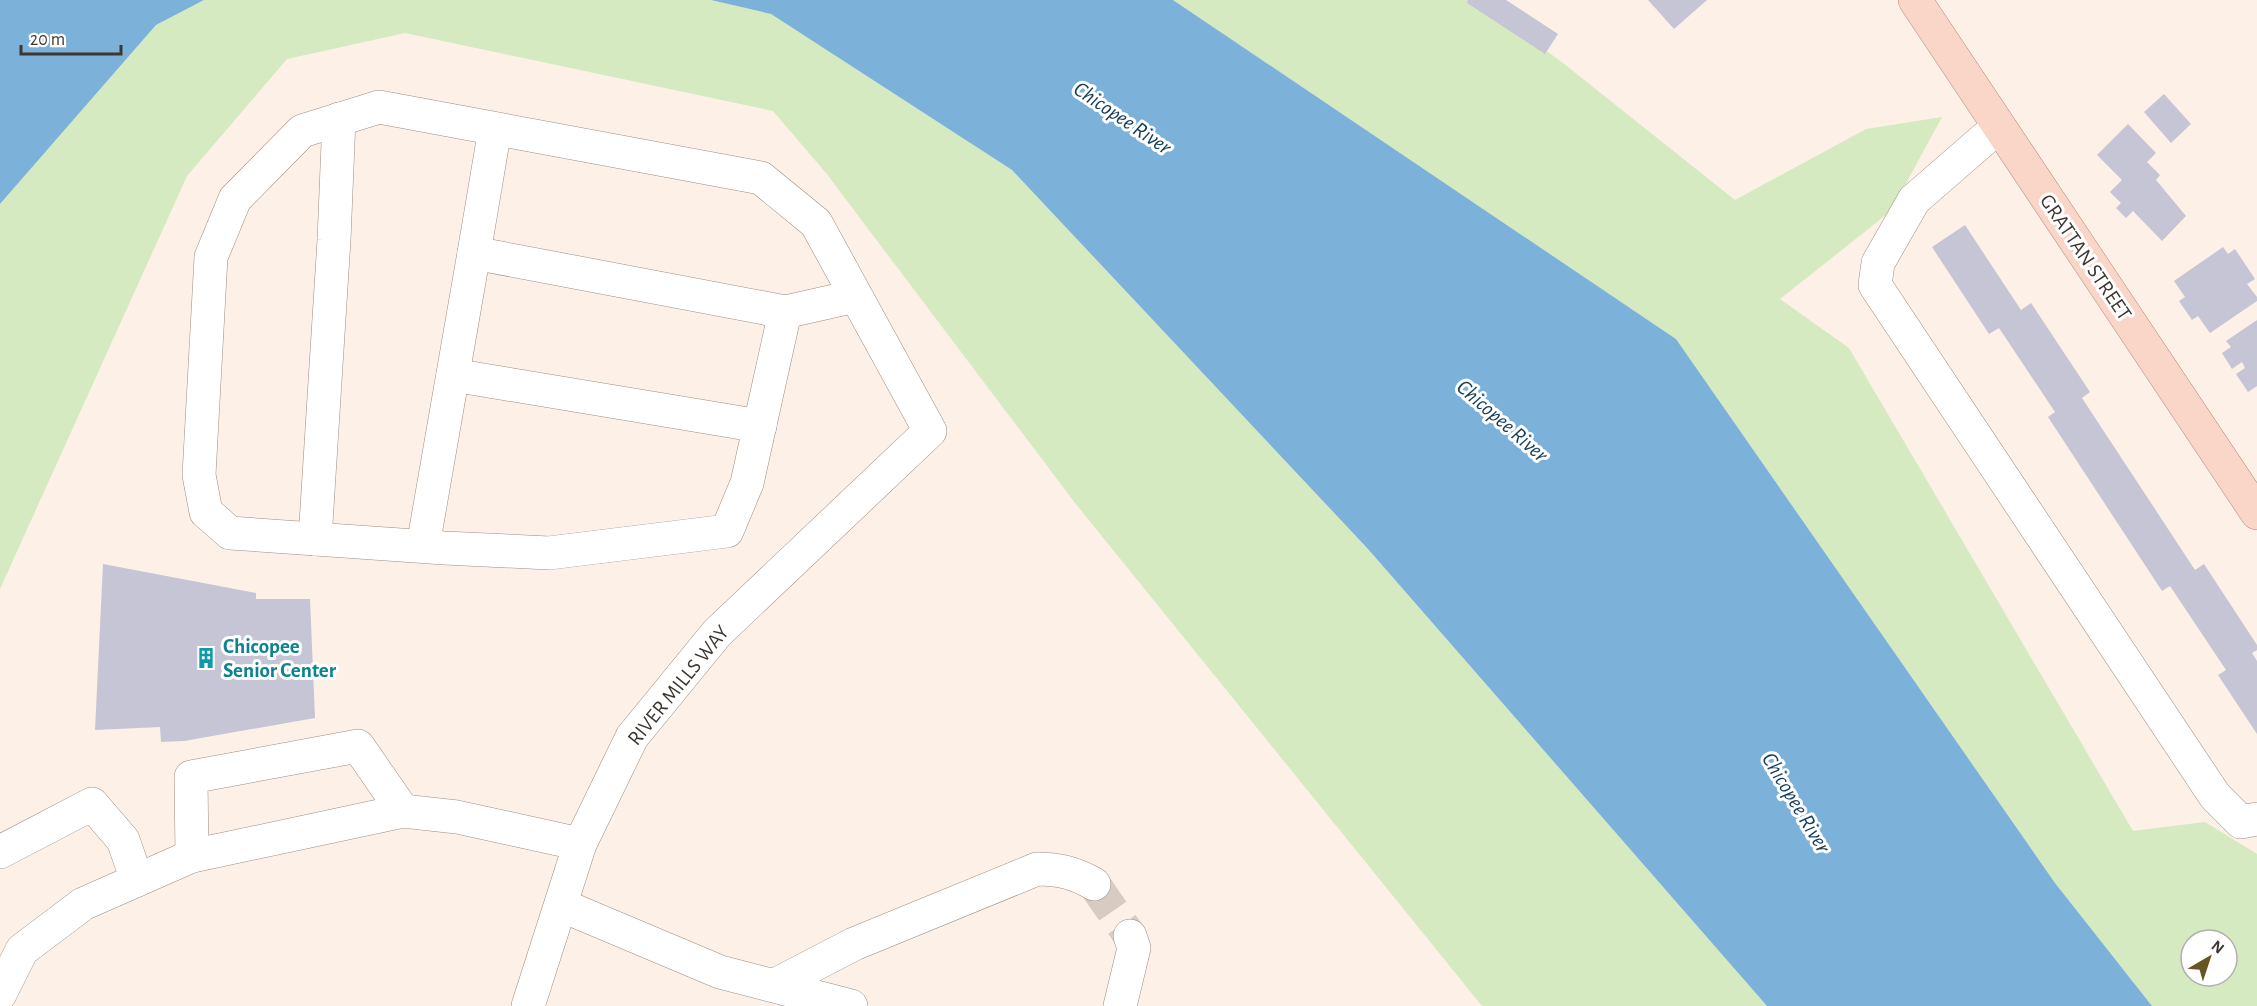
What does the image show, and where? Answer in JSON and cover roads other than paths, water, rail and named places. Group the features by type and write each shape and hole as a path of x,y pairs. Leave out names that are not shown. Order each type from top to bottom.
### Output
{"main road":[{"name":"GRATTAN STREET","path":"1915,0 2257,513"}],"lane":[{"path":"474,253 785,312 856,296 816,223 761,178 379,107 302,131 235,199 211,257 199,475 206,512 230,533 549,553 727,531 747,483 785,312"},
{"path":"315,539 334,240 339,119"},
{"path":"1998,126 1914,200 1878,263 1875,285 2215,796 2241,822 2257,819"},
{"path":"423,546 495,129"},
{"name":"RIVER MILLS WAY","path":"528,1006 580,843 632,738 717,633 930,431 856,296"},
{"path":"453,375 760,426"},
{"path":"192,856 190,777 358,746 403,811"},
{"path":"0,852 92,804 123,840 137,880"},
{"path":"0,994 22,950 83,904 192,856 403,811 457,817 580,843"},
{"path":"775,985 854,944 1037,869 1054,868 1070,872 1094,884"},
{"path":"561,905 720,972 851,1006"},
{"path":"1120,1006 1134,948 1130,936"}],"water":[{"path":"0,0 204,0 156,25 0,204"},
{"name":"Chicopee River","path":"711,0 1173,0 1676,339 2055,883 2152,1006 1767,1006 1368,549 1012,170 771,14"}],"tunnel":[{"path":"1094,884 1130,936"}],"place":[{"name":"Chicopee Senior Center","path":"206,658"}]}
